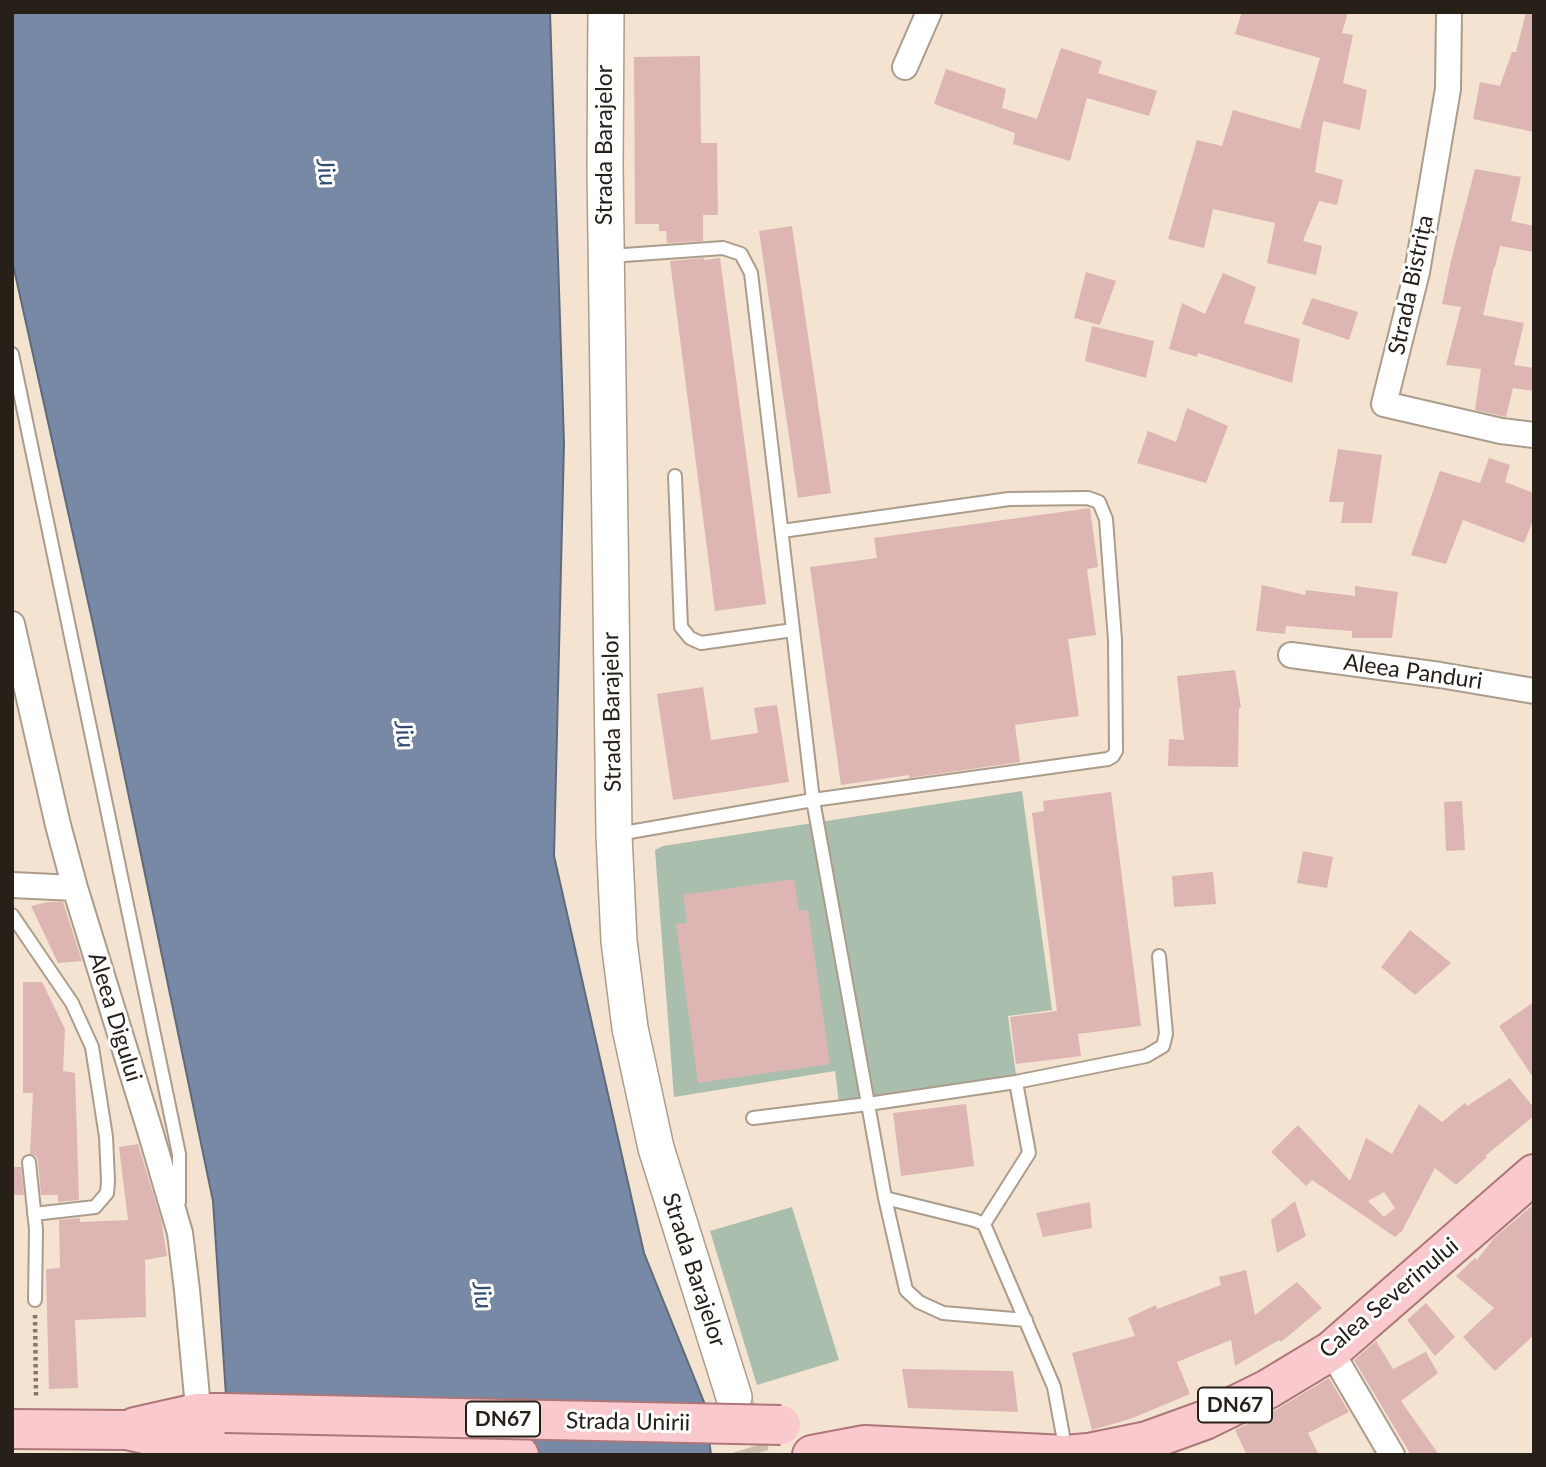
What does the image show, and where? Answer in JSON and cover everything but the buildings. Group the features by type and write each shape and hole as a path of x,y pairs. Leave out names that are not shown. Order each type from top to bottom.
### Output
{"main road":[{"name":"Strada Barajelor","path":"606,12 606,256 614,835 619,941 637,1065 656,1148 734,1397"},
{"name":"Calea Severinului","path":"865,1445 1066,1455 1147,1441 1205,1420 1268,1389 1331,1351 1534,1174"},
{"name":"Strada Unirii","path":"216,1425 519,1455"},
{"name":"Strada Unirii","path":"12,1429 127,1430 197,1446 216,1425 781,1425 865,1445"},
{"name":"DN67","path":"812,1455 865,1445"}],"street":[{"path":"905,67 929,12"},
{"name":"Strada Bistrița","path":"1449,12 1448,89 1422,246 1384,404 1501,431 1534,435"},
{"name":"Aleea Digului","path":"12,624 75,888 180,1233 197,1397 216,1425"},
{"name":"Aleea Panduri","path":"1291,655 1534,691"},
{"path":"12,886 75,888"},
{"path":"1331,1351 1392,1455"}],"lane":[{"path":"606,256 723,248 741,254 751,273 813,800 885,1198 906,1290 919,1302 943,1313 1026,1320"},
{"path":"12,354 179,1154 180,1233"},
{"path":"675,476 681,627 690,638 701,643 793,630"},
{"path":"614,835 813,800 1108,759 1116,751 1115,640 1106,519 1099,502 1088,498 1009,499 782,531"},
{"path":"12,915 72,1003 92,1047 106,1137 107,1193 96,1207 34,1214"},
{"path":"753,1118 1016,1082 1146,1056 1163,1046 1166,1034 1159,956"},
{"path":"984,1224 1029,1153 1016,1082"},
{"path":"29,1162 36,1230 35,1300"},
{"path":"885,1198 984,1224 1054,1387 1066,1455"}],"path":[{"path":"36,1330 36,1397"}],"green space":[{"path":"1022,791 1052,1010 1008,1016 1016,1075 839,1103 835,1071 674,1097 655,850 663,846"},
{"path":"792,1207 839,1360 757,1385 710,1231"}],"water":[{"name":"Jiu","path":"12,12 550,12 564,443 554,856 644,1253 704,1402 711,1455 230,1455 213,1201 93,624 12,260"}],"tunnel":[{"path":"734,1397 752,1455"}]}
